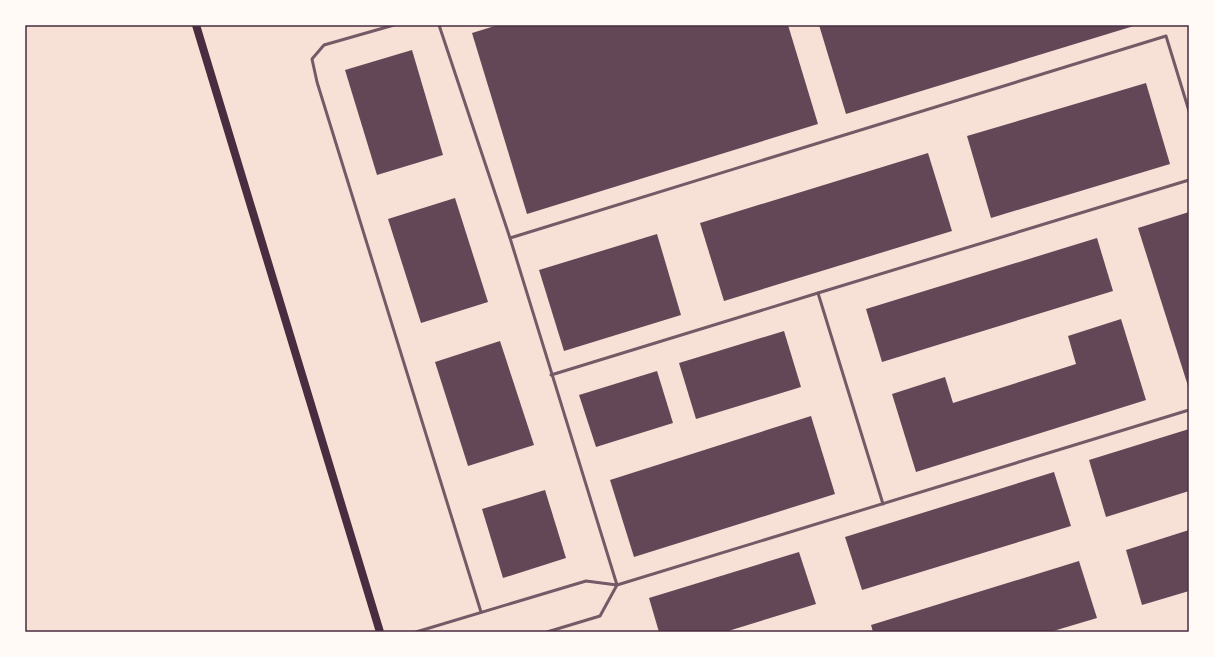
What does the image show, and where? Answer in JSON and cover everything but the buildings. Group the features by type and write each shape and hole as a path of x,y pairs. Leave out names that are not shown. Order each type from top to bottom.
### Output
{"main road":[{"path":"196,25 380,632"}],"lane":[{"path":"394,25 324,45 312,59 320,90 481,612"},
{"path":"439,25 510,238 617,585 600,616 547,632"},
{"path":"510,238 1166,36 1189,111"},
{"path":"552,375 818,292 1189,180"},
{"path":"818,292 883,504"},
{"path":"416,632 586,581 617,585 1189,410"}]}
